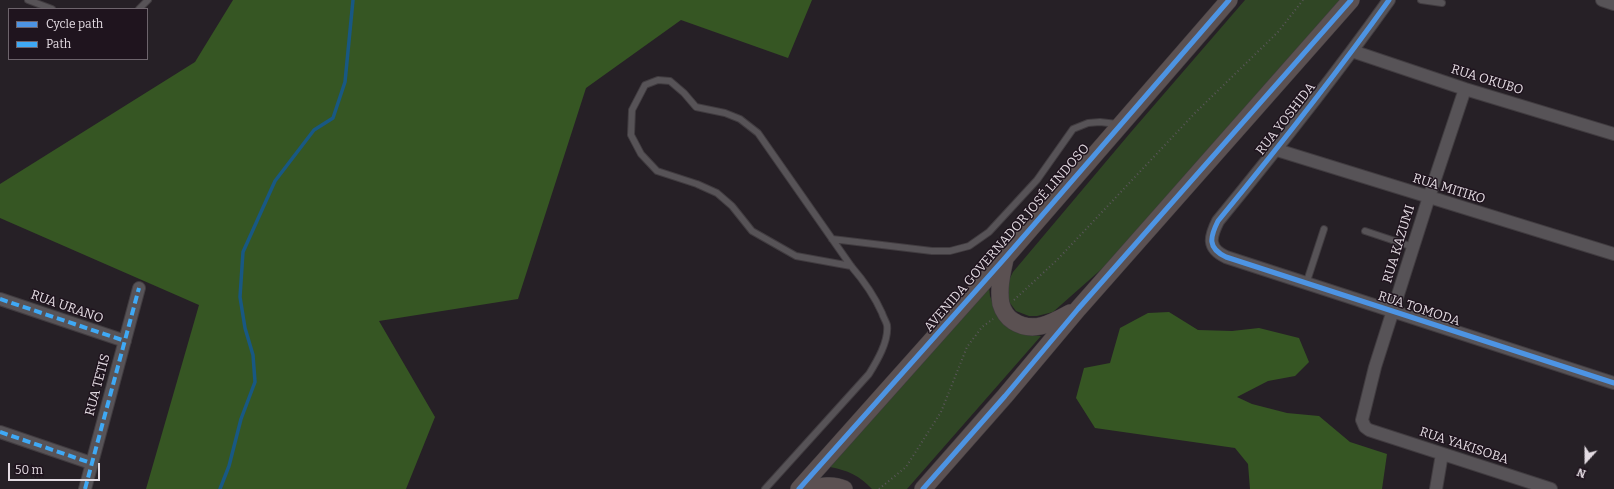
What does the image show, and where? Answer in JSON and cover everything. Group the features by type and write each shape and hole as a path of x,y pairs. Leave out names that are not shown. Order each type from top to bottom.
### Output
{"main road":[{"path":"923,489 1010,390 1078,309 1351,0"},
{"name":"AVENIDA GOVERNADOR JOSÉ LINDOSO","path":"799,489 1005,258 1121,125 1224,1"},
{"path":"1005,258 1000,291 1001,305 1008,318 1020,326 1035,328 1054,323 1078,309"},
{"path":"810,489 820,486 836,485 844,489"}],"street":[{"name":"RUA YOSHIDA","path":"1218,254 1213,247 1211,240 1218,221 1277,150 1389,0"},
{"path":"1602,0 1614,4"},
{"name":"RUA OKUBO","path":"1352,51 1465,89 1614,134"},
{"name":"RUA KAZUMI","path":"1369,430 1365,427 1362,420 1375,366 1465,89"},
{"name":"RUA MITIKO","path":"1277,150 1614,254"},
{"name":"RUA TOMODA","path":"1218,254 1306,284 1614,383"},
{"name":"RUA TETIS","path":"84,489 139,288"},
{"name":"RUA URANO","path":"0,298 125,341"},
{"name":"RUA YAKISOBA","path":"1369,430 1551,489"},
{"path":"0,432 91,463"},
{"path":"1436,489 1442,454"}],"lane":[{"path":"28,0 49,8"},
{"path":"140,8 148,0"},
{"path":"1421,0 1442,3"},
{"path":"766,489 869,374 880,358 887,325 876,300 864,281 832,239 758,133 740,119 725,113 696,106 670,81 658,80 645,85 632,110 631,135 641,154 657,170 697,184 717,193 732,206 752,231 796,256 852,266"},
{"path":"832,239 932,251 950,251 969,246 989,232 1037,180 1073,129 1088,123 1100,122 1121,125"},
{"path":"1306,284 1324,229"},
{"path":"1365,231 1413,247"}],"path":[{"path":"879,489 906,467 941,412 967,347 982,327 1004,310 1058,260 1195,113 1278,32 1303,0"}],"green space":[{"path":"233,0 812,0 788,58 681,20 586,88 518,299 379,321 435,417 406,489 146,489 199,305 0,218 0,184 195,62"},
{"path":"1245,0 1340,0 1114,258 1053,312 1037,316 1029,316 1016,311 1010,303 1007,291 1013,272"},
{"path":"989,287 990,296 996,312 1023,334 1041,336 907,489 872,489 863,480 853,474 830,467"},
{"path":"1169,312 1198,330 1232,331 1259,328 1299,338 1309,362 1295,376 1268,381 1237,397 1252,404 1287,413 1319,416 1350,442 1387,454 1382,489 1250,489 1248,464 1235,448 1095,428 1076,398 1084,368 1110,363 1120,328 1148,313"}],"waterway":[{"path":"220,489 229,466 241,419 255,382 253,355 245,328 240,297 243,252 275,181 314,130 333,118 345,82 353,0"}],"marked path":[{"path":"85,489 139,288"},
{"path":"0,299 125,341"},
{"path":"0,432 91,463"}],"cycle path":[{"path":"799,489 1005,258 1229,0"},
{"path":"923,489 1005,396 1078,309 1351,0"},
{"path":"1389,0 1305,112 1218,221 1213,232 1213,246 1220,254 1226,257 1614,383"}]}
